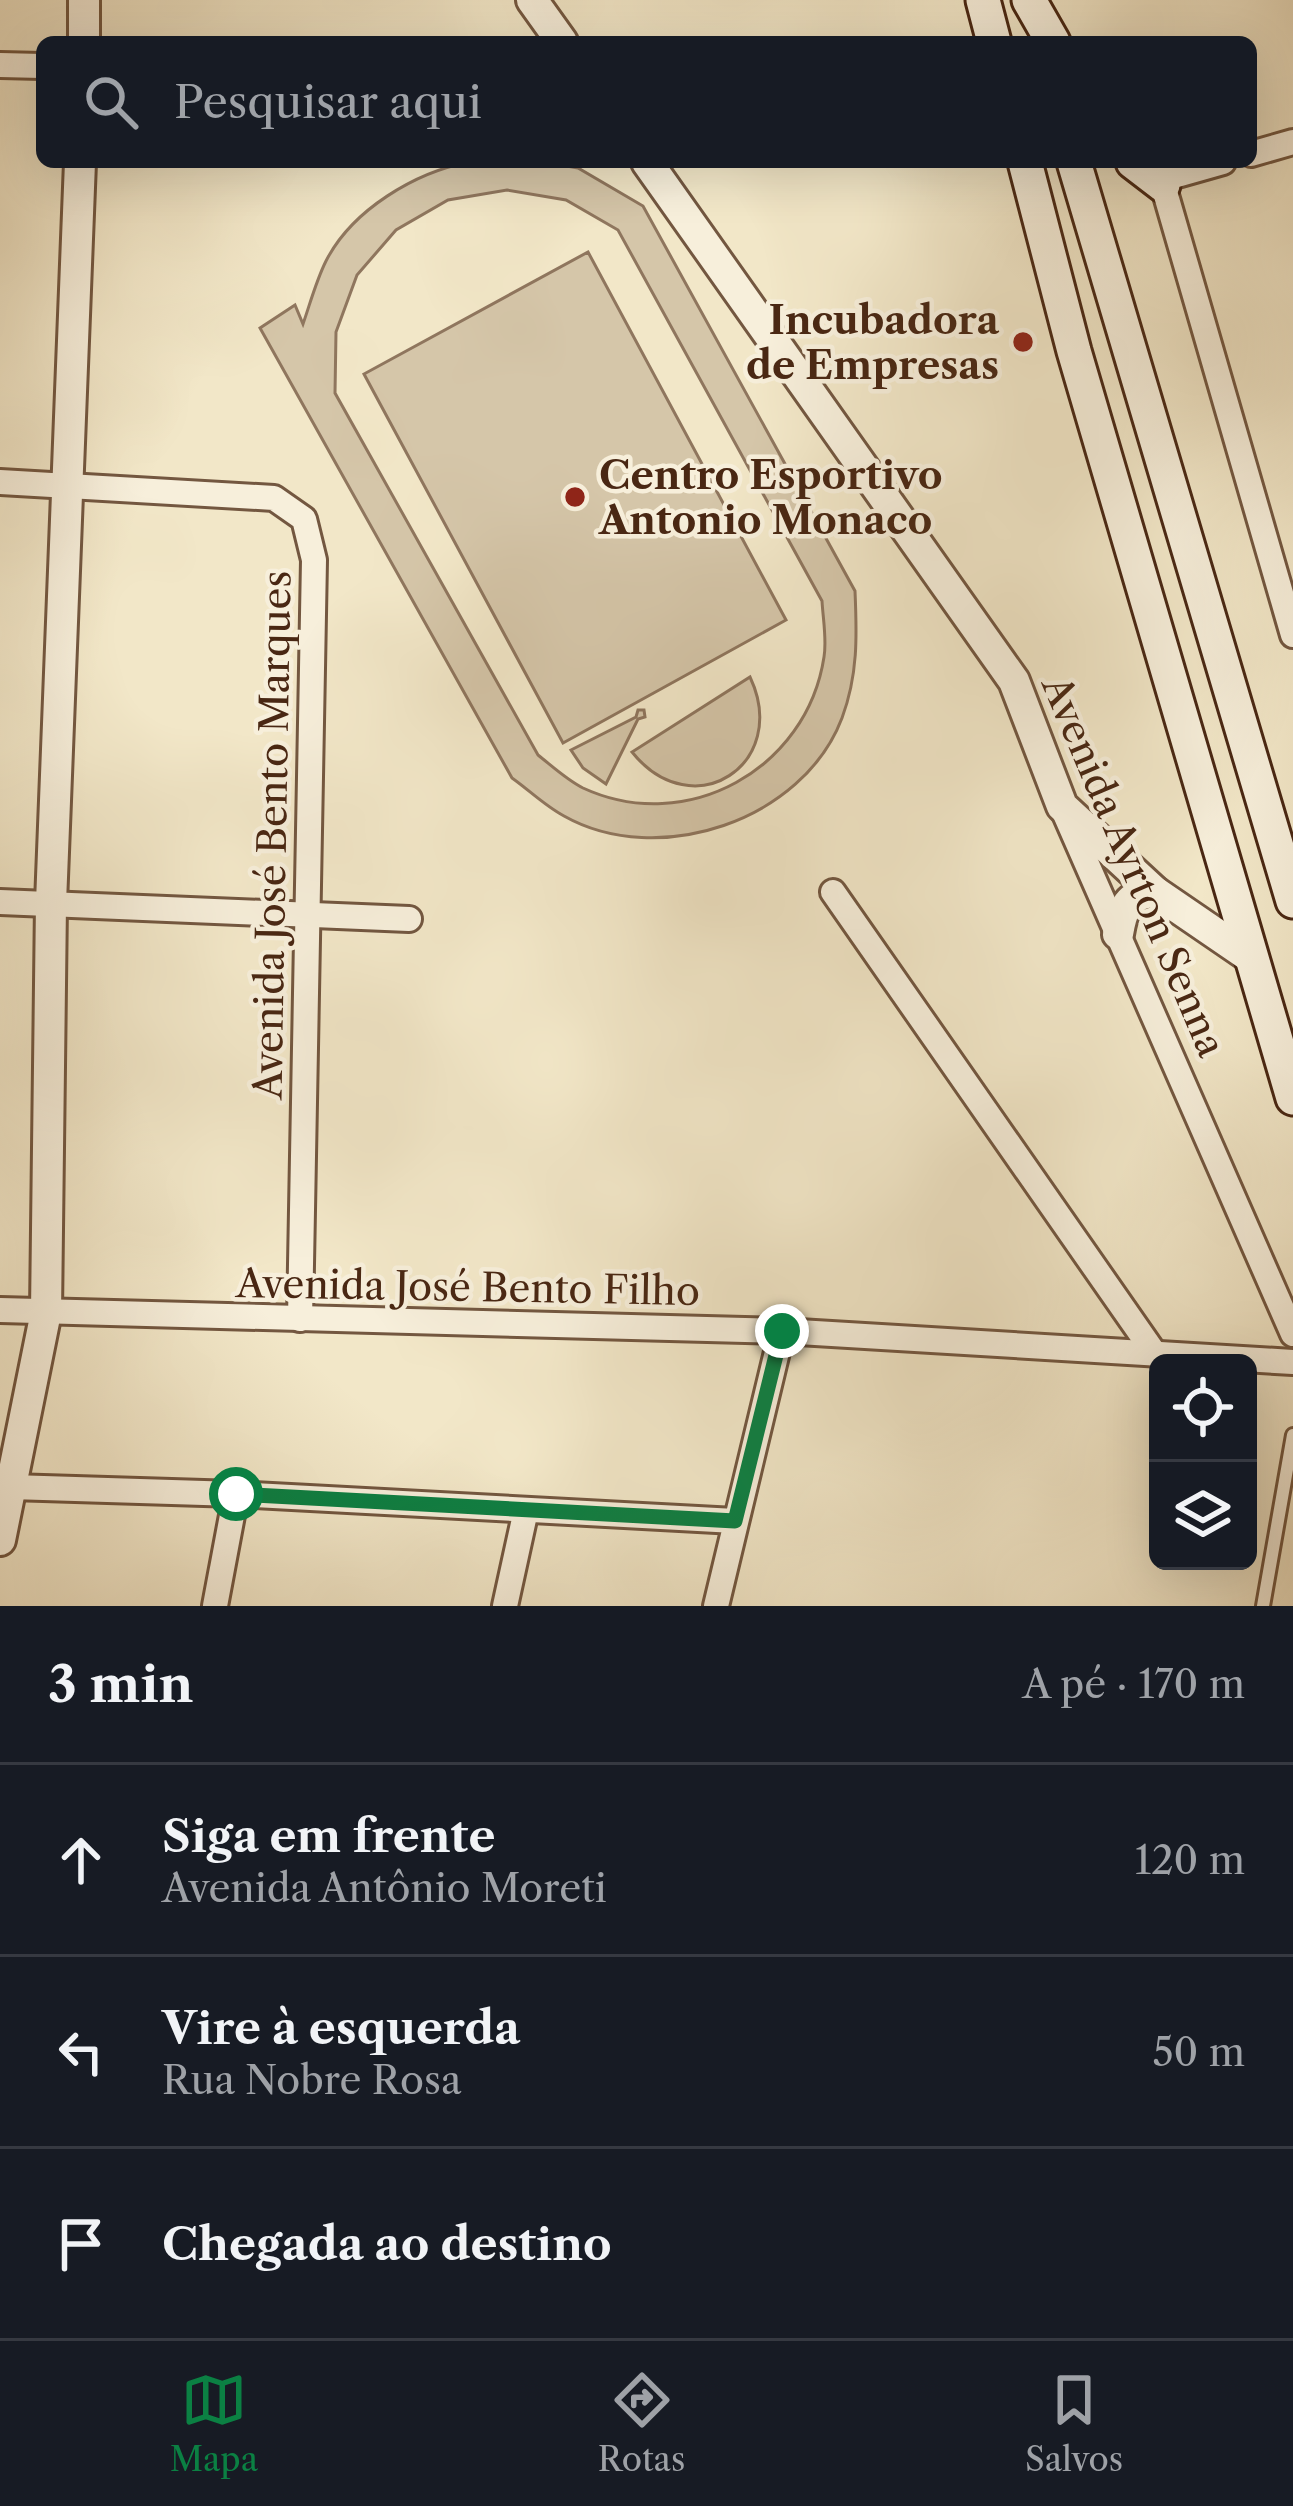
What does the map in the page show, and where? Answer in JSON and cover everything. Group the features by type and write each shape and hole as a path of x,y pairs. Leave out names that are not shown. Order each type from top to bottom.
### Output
{"main road":[{"path":"983,0 992,36"},
{"path":"1028,0 1037,36"},
{"path":"1028,0 1049,36"},
{"path":"1027,168 1074,351 1293,1097"},
{"path":"1076,168 1293,901"},
{"path":"1141,168 1163,185"}],"street":[{"path":"84,0 84,36"},
{"path":"532,0 558,36"},
{"path":"0,65 36,66"},
{"path":"1257,152 1293,142"},
{"path":"0,1540 46,1312 51,903 80,168"},
{"name":"Avenida Ayrton Senna","path":"651,168 1014,681 1062,806 1293,1334"},
{"path":"1202,168 1170,177 1163,185 1293,635"},
{"name":"Avenida José Bento Marques","path":"0,482 274,498 304,519 314,560 300,1319"},
{"path":"1062,806 1155,892 1250,957"},
{"path":"833,892 1155,1354"},
{"path":"1118,934 1122,908 1139,892 1155,892"},
{"path":"0,902 409,919"},
{"name":"Avenida José Bento Filho","path":"0,1310 782,1331 1155,1354"},
{"path":"716,1606 782,1331"},
{"name":"Avenida José Bento Filho","path":"1257,1361 1293,1363"},
{"path":"11,1487 735,1521"},
{"path":"215,1606 236,1494"},
{"path":"505,1606 526,1510"}],"lane":[{"path":"1263,1606 1293,1435"}],"shaded area":[{"path":"446,168 578,168 643,206 855,591 854,671 842,718 823,754 795,784 762,808 724,825 642,838 601,831 557,812 512,778 260,328 295,305 303,324 326,261 352,225 387,196","holes":["507,190 566,200 618,230 822,601 825,637 813,697 794,731 768,760 736,782 700,797 662,804 623,801 583,788 538,755 335,393 336,332 357,275 396,230 448,200"]},
{"name":"Centro Esportivo Antonio Monaco","path":"588,252 786,620 563,743 364,374"},
{"path":"750,677 759,708 757,736 747,759 729,776 707,785 682,785 656,774 632,752"},
{"path":"638,710 644,710 645,717 638,719 606,784 583,768 571,750 636,717"}],"place":[{"name":"Incubadora de Empresas","path":"1023,342"},
{"name":"Centro Esportivo Antonio Monaco","path":"575,497"}],"route":[{"path":"236,1494 735,1521 782,1331"}]}
